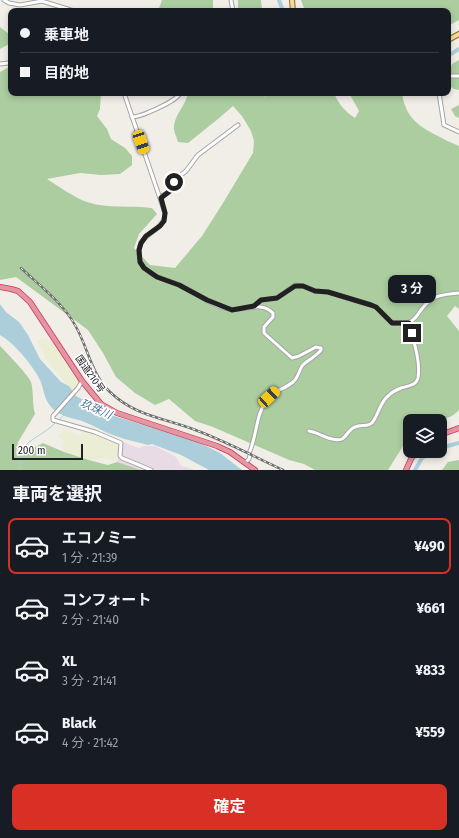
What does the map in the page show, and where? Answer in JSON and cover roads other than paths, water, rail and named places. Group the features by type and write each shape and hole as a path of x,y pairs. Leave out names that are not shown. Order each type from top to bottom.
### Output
{"highway":[{"name":"国道210号","path":"0,287 12,289 30,302 82,381 101,404 117,413 217,446 230,452 255,470"},
{"path":"447,432 459,428"},
{"path":"406,470 412,458"}],"street":[{"path":"4,0 9,3 20,5 42,1 64,8"},
{"path":"125,96 165,213 164,221 160,226 146,236 141,243 139,250 140,262 144,268 159,278 179,285 228,309 238,310 254,306 265,308 273,313 273,317 264,327 263,332 290,357 296,358 316,347 320,347 321,350 302,367 296,379 292,383 275,391 266,400 257,422 249,459 245,463"},
{"path":"132,116 171,102 179,96"},
{"path":"439,96 444,125 459,132"},
{"path":"161,201 163,195 168,193 176,179 186,172 198,155 238,125"},
{"path":"254,306 261,300 277,298 295,286 303,286 315,291 334,293 376,307 392,323 409,323 416,318 431,299 459,293"},
{"path":"310,431 314,431 328,438 340,440 356,426 366,426 372,424 381,405 388,396 416,382 418,378 417,363 409,323"},
{"path":"82,381 78,388 53,416 53,420 95,432 121,443 120,456 122,458 151,470"}],"water":[{"path":"0,304 6,312 19,322 28,335 40,359 61,382 69,386 76,396 114,416 196,441 220,453 242,470 209,470 181,455 152,444 148,445 120,437 84,422 57,413 47,402 40,380 28,361 12,344 0,335"}],"waterway":[{"path":"279,0 282,8"},
{"path":"451,54 459,49"},
{"path":"59,420 65,414"},
{"path":"21,470 21,452 25,446 56,422"},
{"name":"玖珠川","path":"447,446 459,443"},
{"name":"玖珠川","path":"415,470 422,458"}],"railway":[{"path":"21,268 64,309 75,325 98,377 110,392 120,400 141,412 209,435 283,470"}]}
